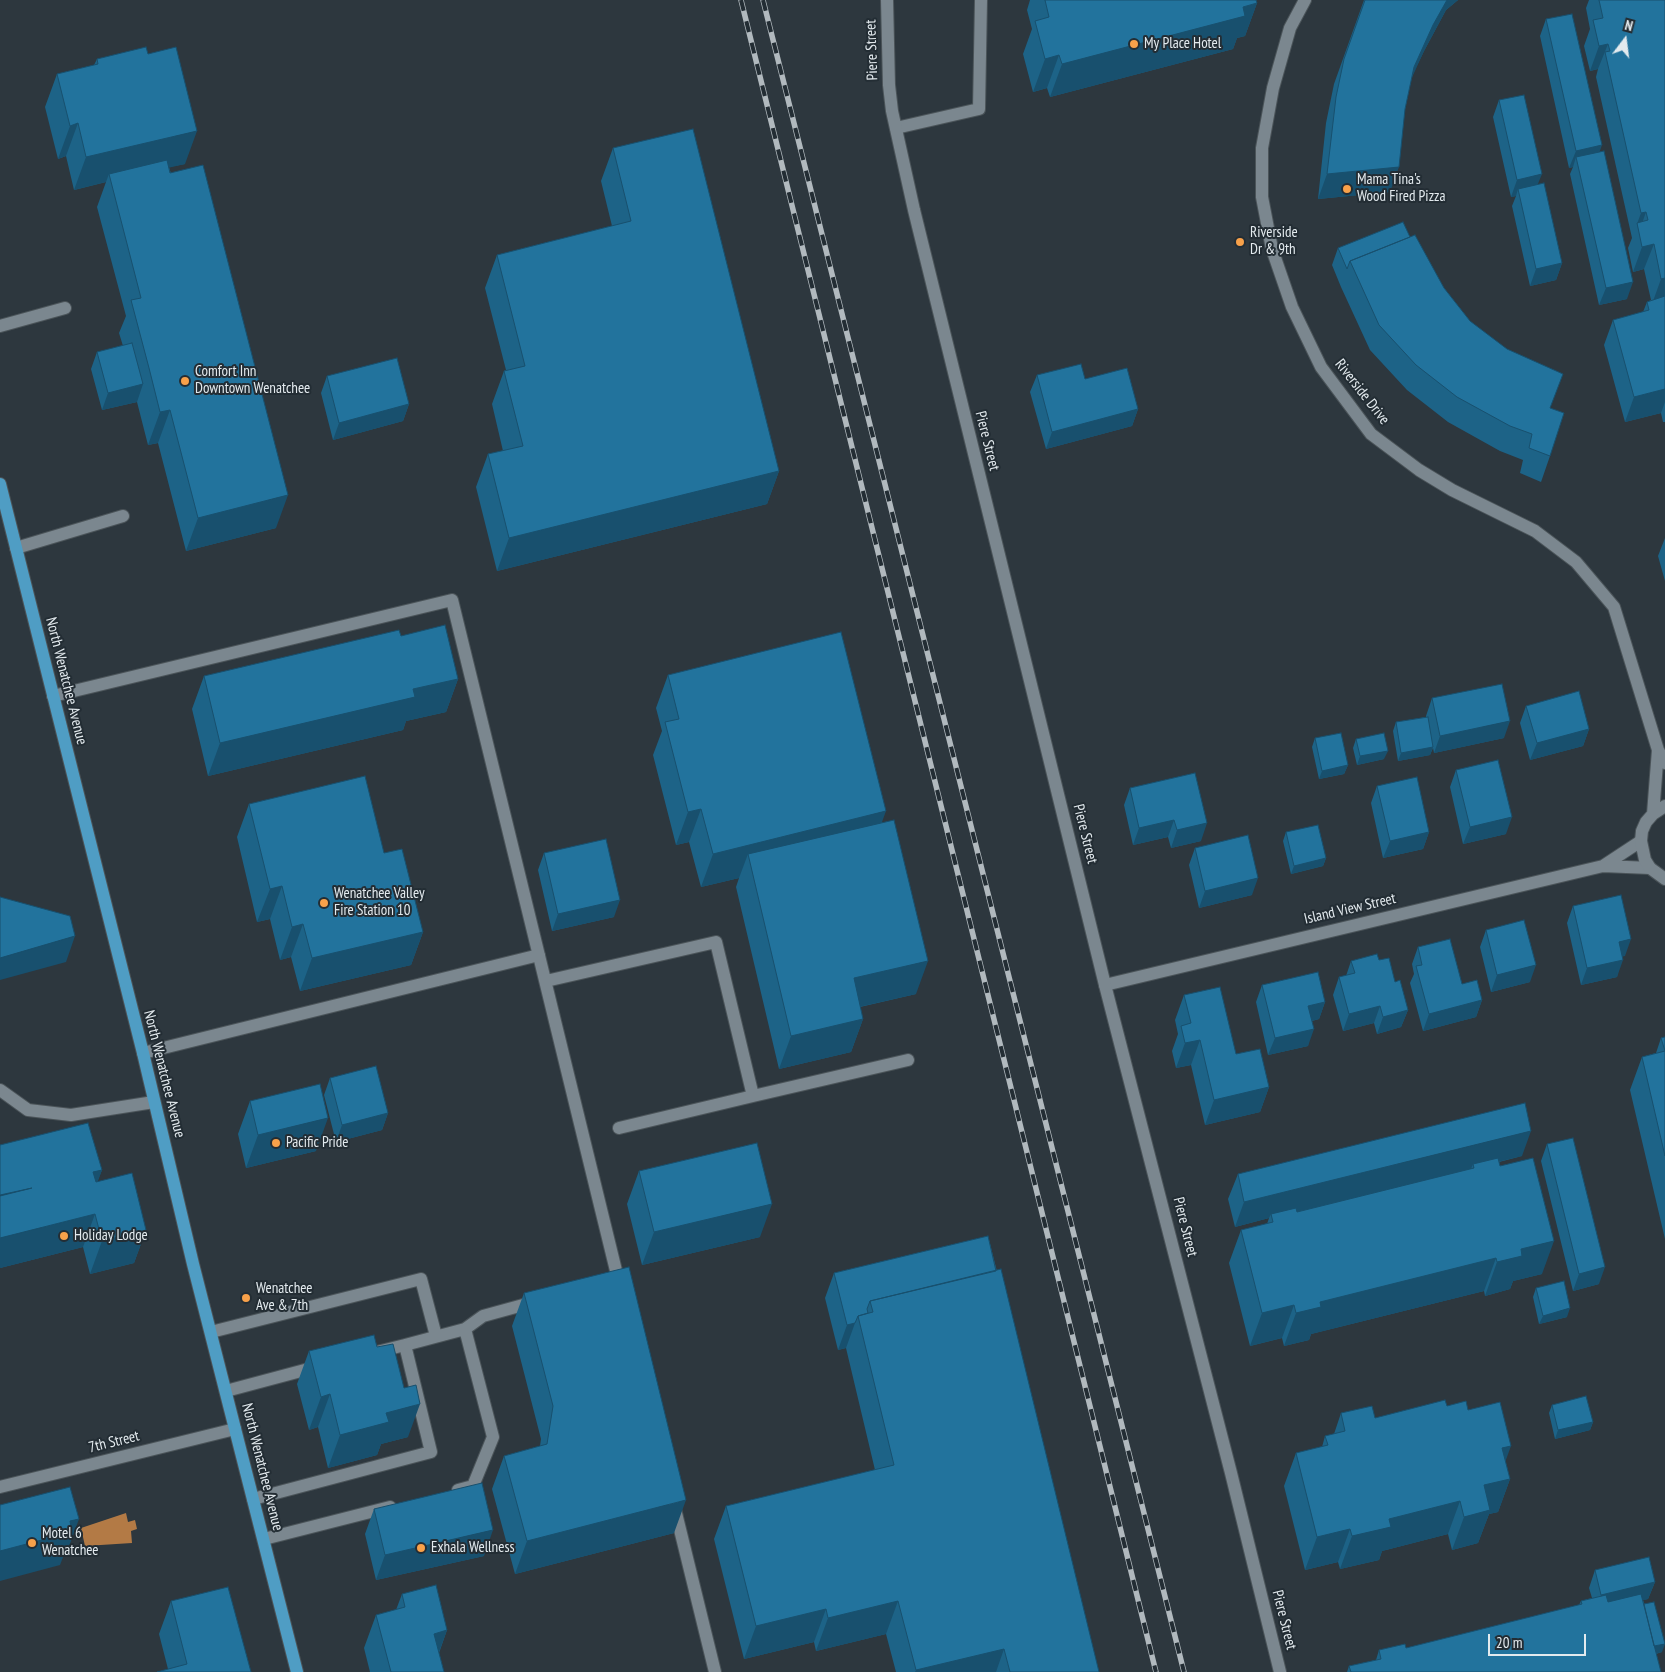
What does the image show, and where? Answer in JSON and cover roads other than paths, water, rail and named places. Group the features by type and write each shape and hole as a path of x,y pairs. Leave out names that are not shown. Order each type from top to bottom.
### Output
{"main road":[{"name":"North Wenatchee Avenue","path":"0,484 297,1672"}],"street":[{"name":"Piere Street","path":"887,0 889,85 896,128 942,327 1105,984 1231,1473 1280,1672"},
{"path":"896,128 979,109 982,0"},
{"name":"Riverside Drive","path":"1304,0 1290,28 1273,88 1262,148 1262,197 1272,248 1292,308 1321,367 1372,434 1419,470 1452,490 1535,531 1576,562 1614,607 1658,750 1665,763"},
{"path":"0,326 65,308"},
{"path":"16,548 123,516"},
{"path":"53,696 452,600 546,981 614,1281 623,1299"},
{"name":"Riverside Drive","path":"1653,814 1658,750"},
{"path":"1665,806 1653,814 1646,822 1641,841 1644,860 1650,868 1665,879"},
{"name":"Island View Street","path":"1603,866 1641,841"},
{"name":"Island View Street","path":"1105,984 1603,866 1650,868"},
{"path":"546,981 716,942 752,1096"},
{"path":"142,1053 539,955"},
{"path":"619,1128 908,1060"},
{"path":"0,1090 28,1110 71,1115 154,1102"},
{"path":"211,1332 421,1279 436,1336"},
{"path":"367,1354 466,1329 483,1316 546,1299"},
{"path":"444,1493 473,1486 493,1437 466,1329"},
{"path":"254,1500 430,1452 405,1345"},
{"path":"226,1391 329,1364"},
{"name":"7th Street","path":"0,1486 235,1428"},
{"path":"670,1490 715,1672"},
{"path":"264,1539 406,1503"}],"railway":[{"path":"741,0 1156,1672"},
{"path":"763,0 1184,1672"}],"place":[{"name":"My Place Hotel","path":"1134,44"},
{"name":"Mama Tina's Wood Fired Pizza","path":"1347,189"},
{"name":"Riverside Dr & 9th","path":"1240,242"},
{"name":"Comfort Inn Downtown Wenatchee","path":"185,381"},
{"name":"Wenatchee Valley Fire Station 10","path":"324,903"},
{"name":"Pacific Pride","path":"276,1143"},
{"name":"Holiday Lodge","path":"64,1236"},
{"name":"Wenatchee Ave & 7th","path":"246,1298"},
{"name":"Motel 6 Wenatchee","path":"32,1543"},
{"name":"Exhala Wellness","path":"421,1548"}]}
